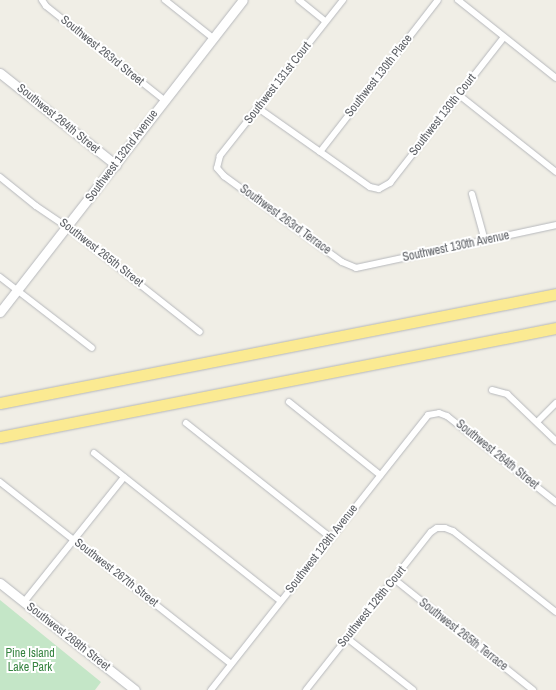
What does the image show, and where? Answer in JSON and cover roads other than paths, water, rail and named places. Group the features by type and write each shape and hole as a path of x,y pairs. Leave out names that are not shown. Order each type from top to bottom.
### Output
{"highway":[{"path":"0,403 556,294"},
{"path":"0,437 556,328"}],"street":[{"name":"Southwest 263rd Street","path":"42,0 46,6 164,100"},
{"path":"165,0 212,38"},
{"name":"Southwest 132nd Avenue","path":"0,312 68,227 164,100 243,0"},
{"path":"299,0 325,22"},
{"name":"Southwest 131st Court","path":"218,168 220,156 343,0"},
{"name":"Southwest 130th Place","path":"320,152 438,0"},
{"path":"458,0 556,78"},
{"name":"Southwest 130th Court","path":"320,152 370,187 380,189 390,183 504,37"},
{"name":"Southwest 264th Street","path":"0,72 116,165"},
{"path":"459,95 556,172"},
{"path":"258,108 320,152"},
{"name":"Southwest 263rd Terrace","path":"218,168 224,176 336,257 356,268"},
{"name":"Southwest 265th Street","path":"0,177 36,206 68,227 200,332"},
{"path":"472,194 484,241"},
{"name":"Southwest 130th Avenue","path":"356,268 556,225"},
{"path":"0,277 92,348"},
{"path":"492,390 507,394 556,440"},
{"path":"289,402 380,475"},
{"path":"537,422 556,403"},
{"name":"Southwest 264th Street","path":"435,412 447,416 556,502"},
{"name":"Southwest 129th Avenue","path":"211,690 380,475 426,418 435,412"},
{"path":"186,423 330,538"},
{"path":"94,452 281,601"},
{"path":"24,602 124,477"},
{"name":"Southwest 267th Street","path":"0,482 231,664"},
{"name":"Southwest 128th Court","path":"306,690 431,532 440,527 453,531 556,612"},
{"name":"Southwest 265th Terrace","path":"394,579 533,690"},
{"name":"Southwest 268th Street","path":"0,583 135,690"},
{"path":"347,638 413,690"}],"park label":[{"name":"Pine Island Lake Park","path":"30,661"}]}
